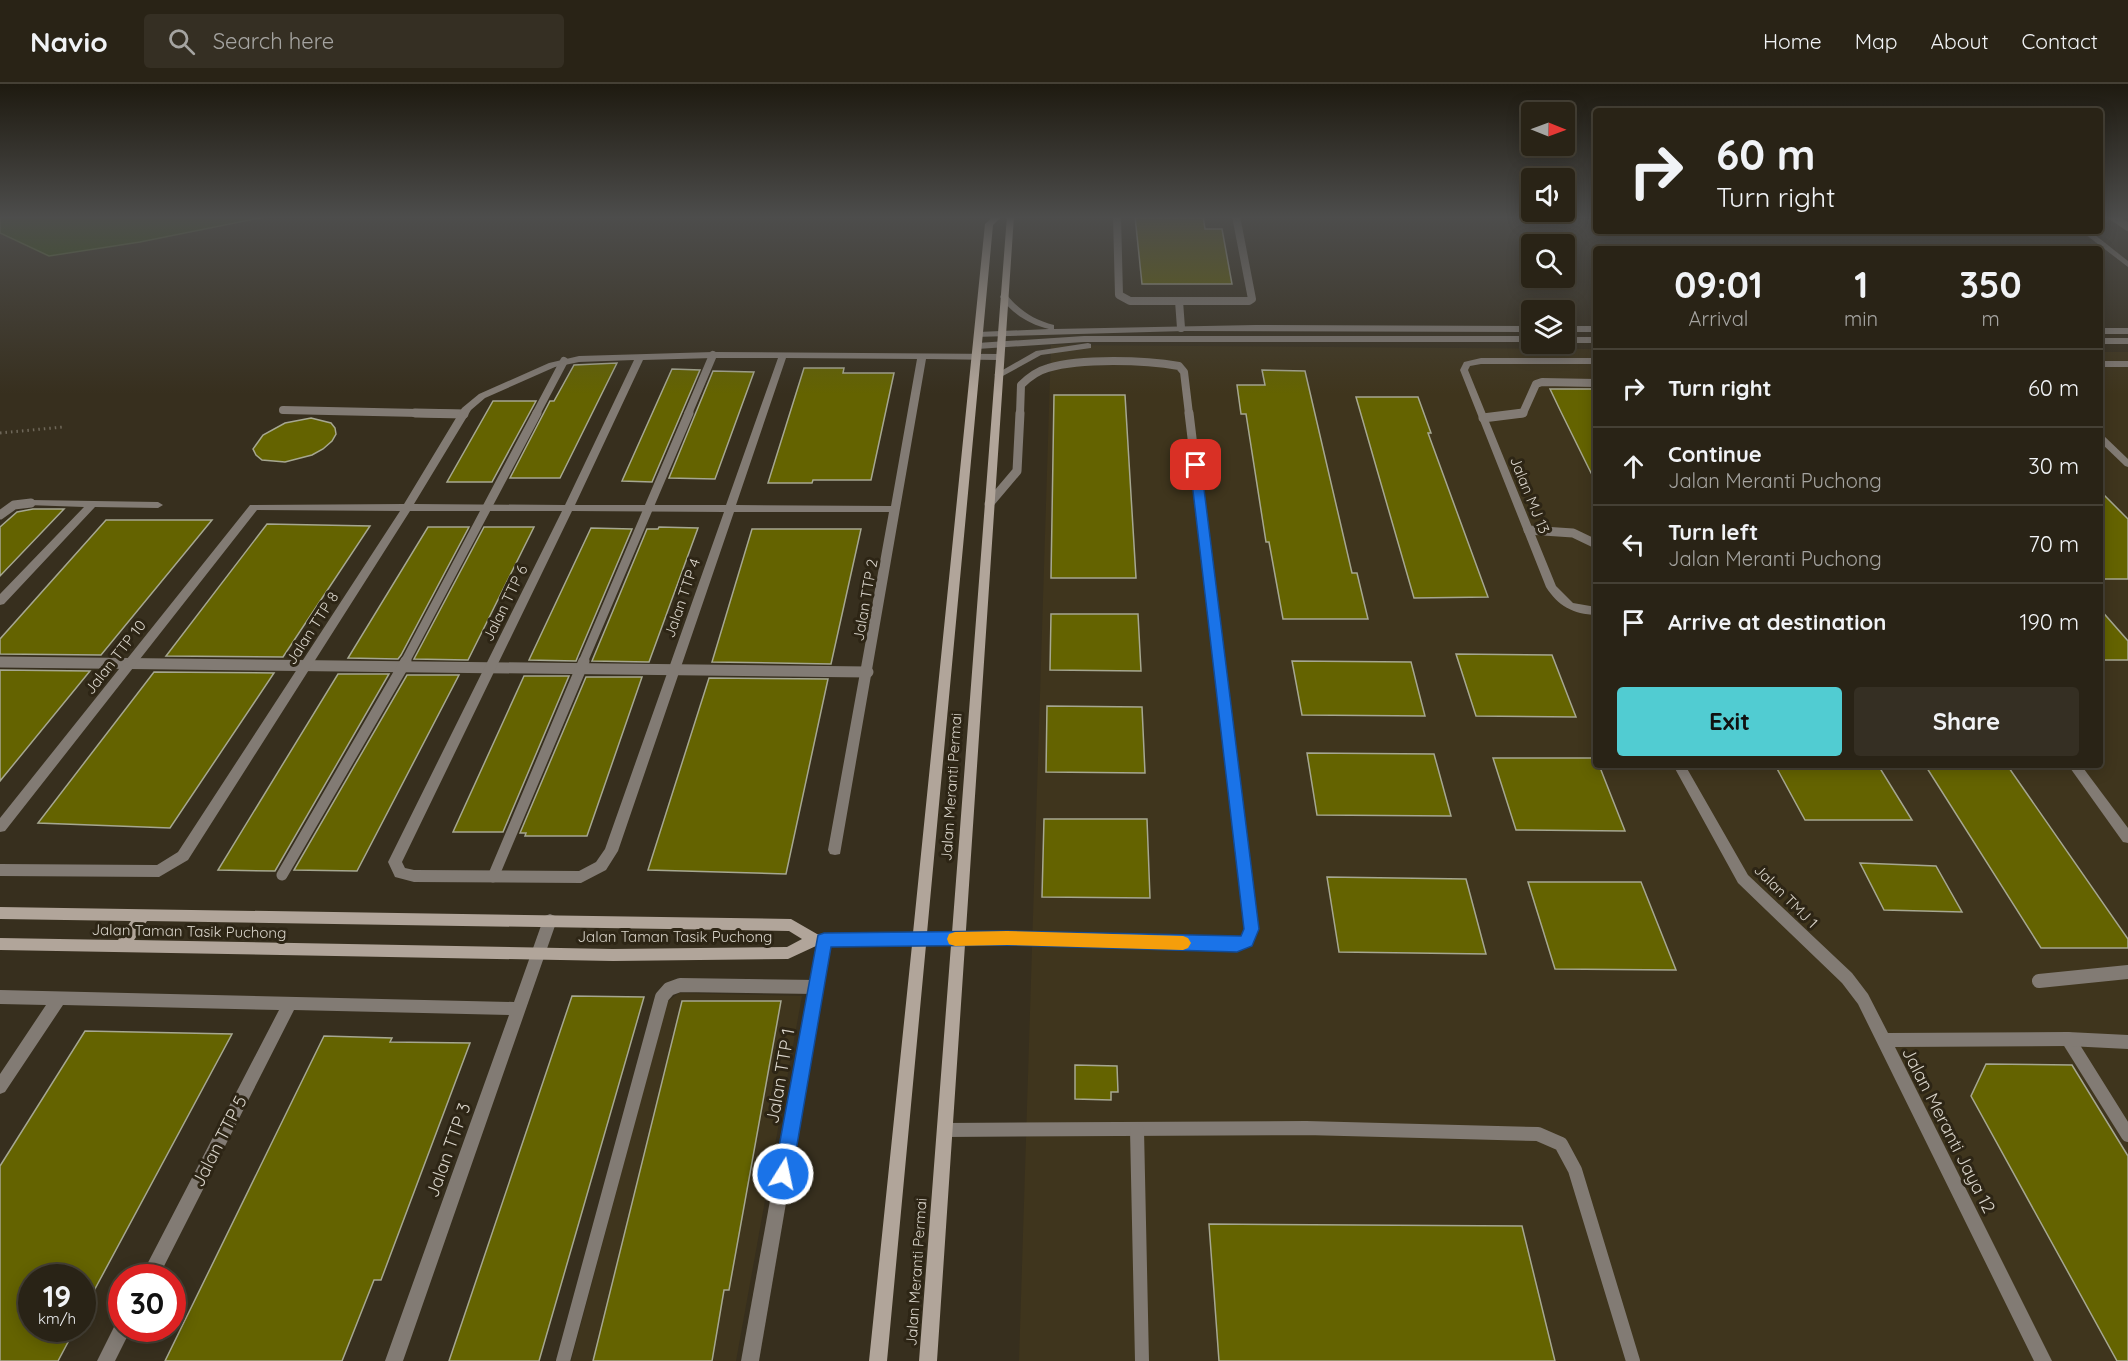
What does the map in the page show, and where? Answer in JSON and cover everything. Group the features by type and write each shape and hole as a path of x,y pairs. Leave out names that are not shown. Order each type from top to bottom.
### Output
{"street":[{"path":"878,1361 984,276"},
{"name":"Jalan Meranti Permai","path":"928,1361 1006,276"},
{"path":"1004,297 1018,314 1029,321 1062,330"},
{"path":"978,335 1062,330 1181,328 1521,329"},
{"path":"1575,329 1593,329"},
{"path":"2103,331 2128,331"},
{"path":"564,361 713,355 922,356 976,351 1000,344 1084,339 1521,339"},
{"path":"998,375 1038,353 1143,339"},
{"path":"1575,339 1593,340"},
{"path":"2103,341 2128,341"},
{"path":"976,351 999,357"},
{"name":"Jalan TTP 4","path":"493,877 581,878 601,866 611,851 783,355"},
{"name":"Jalan TTP 2","path":"835,850 922,356"},
{"name":"Jalan TTP 6","path":"493,877 414,876 400,873 395,862 569,508 640,357"},
{"name":"Jalan TTP 8","path":"0,870 159,871 183,856 473,401 564,361"},
{"name":"Jalan MJ 13","path":"1593,361 1481,361 1467,364 1464,370 1551,587 1562,603 1593,611"},
{"path":"2103,364 2128,364"},
{"path":"2103,440 2128,464"},
{"path":"31,503 158,506"},
{"path":"0,601 91,505"},
{"name":"Jalan TTP 10","path":"0,827 254,507 407,507"},
{"path":"407,507 895,509"},
{"name":"Jalan TMJ 1","path":"1681,768 1743,879 1847,978 1863,999 1882,1040"},
{"path":"2076,768 2128,838"},
{"name":"Jalan Taman Tasik Puchong","path":"0,913 791,925 820,940"},
{"path":"122,946 143,915"},
{"name":"Jalan TTP 3","path":"394,1361 550,920"},
{"path":"820,940 958,939"},
{"name":"Jalan Taman Tasik Puchong","path":"0,944 614,955 788,953 820,940"},
{"name":"Jalan TTP 1","path":"750,1361 816,987 820,940"},
{"path":"0,997 519,1009"},
{"path":"0,1087 59,998"},
{"name":"Jalan TTP 5","path":"156,1264 290,1004"},
{"name":"Jalan Meranti Jaya 12","path":"2043,1361 1882,1040 2068,1039 2128,1042"},
{"path":"106,1361 116,1342"}],"lane":[{"path":"1119,276 1119,295 1130,301 1249,301 1252,299 1247,276"},
{"path":"1179,301 1181,328"},
{"path":"493,877 713,355"},
{"path":"282,875 403,667 564,361"},
{"path":"958,939 1007,938 1237,945 1246,941 1251,929 1184,372 1179,366 1168,364 1062,364 1038,370 1027,376 1021,386 1019,465 1017,471 989,504"},
{"path":"1483,418 1523,413 1536,384 1542,382 1593,383"},
{"path":"283,410 464,414"},
{"path":"0,514 14,505 31,503"},
{"path":"1528,530 1560,531 1587,536 1593,541"},
{"path":"0,662 868,672"},
{"path":"2039,981 2128,972"},
{"path":"563,1361 662,997 669,989 680,985 816,987"},
{"path":"2068,1039 2128,1135"},
{"path":"944,1130 1306,1128 1538,1134 1561,1144 1575,1170 1633,1361"},
{"path":"1137,1130 1142,1361"}],"path":[{"path":"0,433 63,427"}],"shaded area":[{"path":"1051,345 1521,348 1521,354 1575,354 1575,349 1593,349 1593,768 2103,768 2103,352 2128,352 2128,1361 1019,1361"},
{"path":"679,993 802,996 736,1361 571,1361 667,1002"}],"building":[{"path":"1141,276 1230,276 1232,284 1142,284"},
{"path":"617,363 560,478 510,478 550,401 554,401 574,365"},
{"path":"804,368 844,368 843,373 894,373 871,480 768,483"},
{"path":"672,369 700,370 652,482 622,481"},
{"path":"1262,370 1305,371 1352,573 1357,573 1368,619 1283,619 1269,542 1266,542 1246,414 1241,414 1237,385 1265,385"},
{"path":"713,371 754,372 715,479 669,478"},
{"path":"1550,389 1593,389 1593,477"},
{"path":"1054,395 1125,395 1136,578 1051,578"},
{"path":"1356,397 1418,397 1431,433 1428,433 1488,597 1414,598"},
{"path":"493,401 536,401 492,482 447,482"},
{"path":"311,418 331,423 335,428 336,434 332,441 323,449 312,455 285,462 262,460 256,455 253,449 263,435 285,423"},
{"path":"2103,494 2128,519 2128,579 2103,579"},
{"path":"33,509 64,509 0,576 0,527 17,512"},
{"path":"106,520 212,520 101,655 0,654 0,639"},
{"path":"267,524 370,526 283,657 166,656"},
{"path":"428,527 469,527 401,655 398,659 348,658"},
{"path":"484,527 534,527 468,660 414,659"},
{"path":"659,527 698,528 649,662 592,661 647,529 658,529"},
{"path":"591,528 632,529 576,661 529,660"},
{"path":"752,529 861,529 831,664 712,662"},
{"path":"2103,612 2128,641 2128,660 2103,660"},
{"path":"1051,614 1138,614 1141,671 1050,670"},
{"path":"1456,654 1552,655 1576,717 1476,716"},
{"path":"1292,661 1411,662 1425,716 1302,715"},
{"path":"0,670 90,671 0,781"},
{"path":"154,672 274,673 170,828 38,823"},
{"path":"338,674 389,674 275,871 218,870"},
{"path":"407,675 459,675 357,871 294,870"},
{"path":"524,676 569,676 503,832 453,832"},
{"path":"586,677 642,677 587,836 525,836 526,833 520,833"},
{"path":"709,678 828,679 786,874 648,870"},
{"path":"1047,706 1142,707 1145,773 1046,772"},
{"path":"1307,753 1434,754 1451,816 1317,815"},
{"path":"1493,758 1593,758 1593,768 1600,768 1625,831 1516,830"},
{"path":"1777,768 1880,768 1912,820 1805,820"},
{"path":"1927,768 2009,768 2128,939 2128,948 2041,948"},
{"path":"1044,819 1147,819 1150,898 1042,897"},
{"path":"1860,863 1936,866 1962,912 1884,910"},
{"path":"1327,877 1466,879 1486,954 1339,952"},
{"path":"1528,882 1641,882 1676,970 1555,969"},
{"path":"572,996 644,997 539,1361 449,1361"},
{"path":"682,1001 781,1001 729,1290 724,1290 712,1361 593,1361"},
{"path":"85,1031 232,1034 96,1287 96,1264 18,1264 18,1342 68,1342 58,1361 0,1361 0,1166"},
{"path":"324,1036 392,1038 390,1042 470,1043 381,1280 374,1280 342,1361 165,1361 174,1342 186,1342 186,1318"},
{"path":"1986,1064 2072,1065 2128,1156 2128,1361 2117,1361 1971,1096"},
{"path":"1075,1065 1117,1066 1118,1092 1111,1092 1111,1100 1075,1099"},
{"path":"1209,1224 1522,1226 1555,1361 1219,1361"}],"slow traffic":[{"path":"955,939 1007,938 1183,943"}],"route":[{"path":"783,1174 824,940 1007,938 1237,945 1246,941 1251,929 1196,465"}]}
